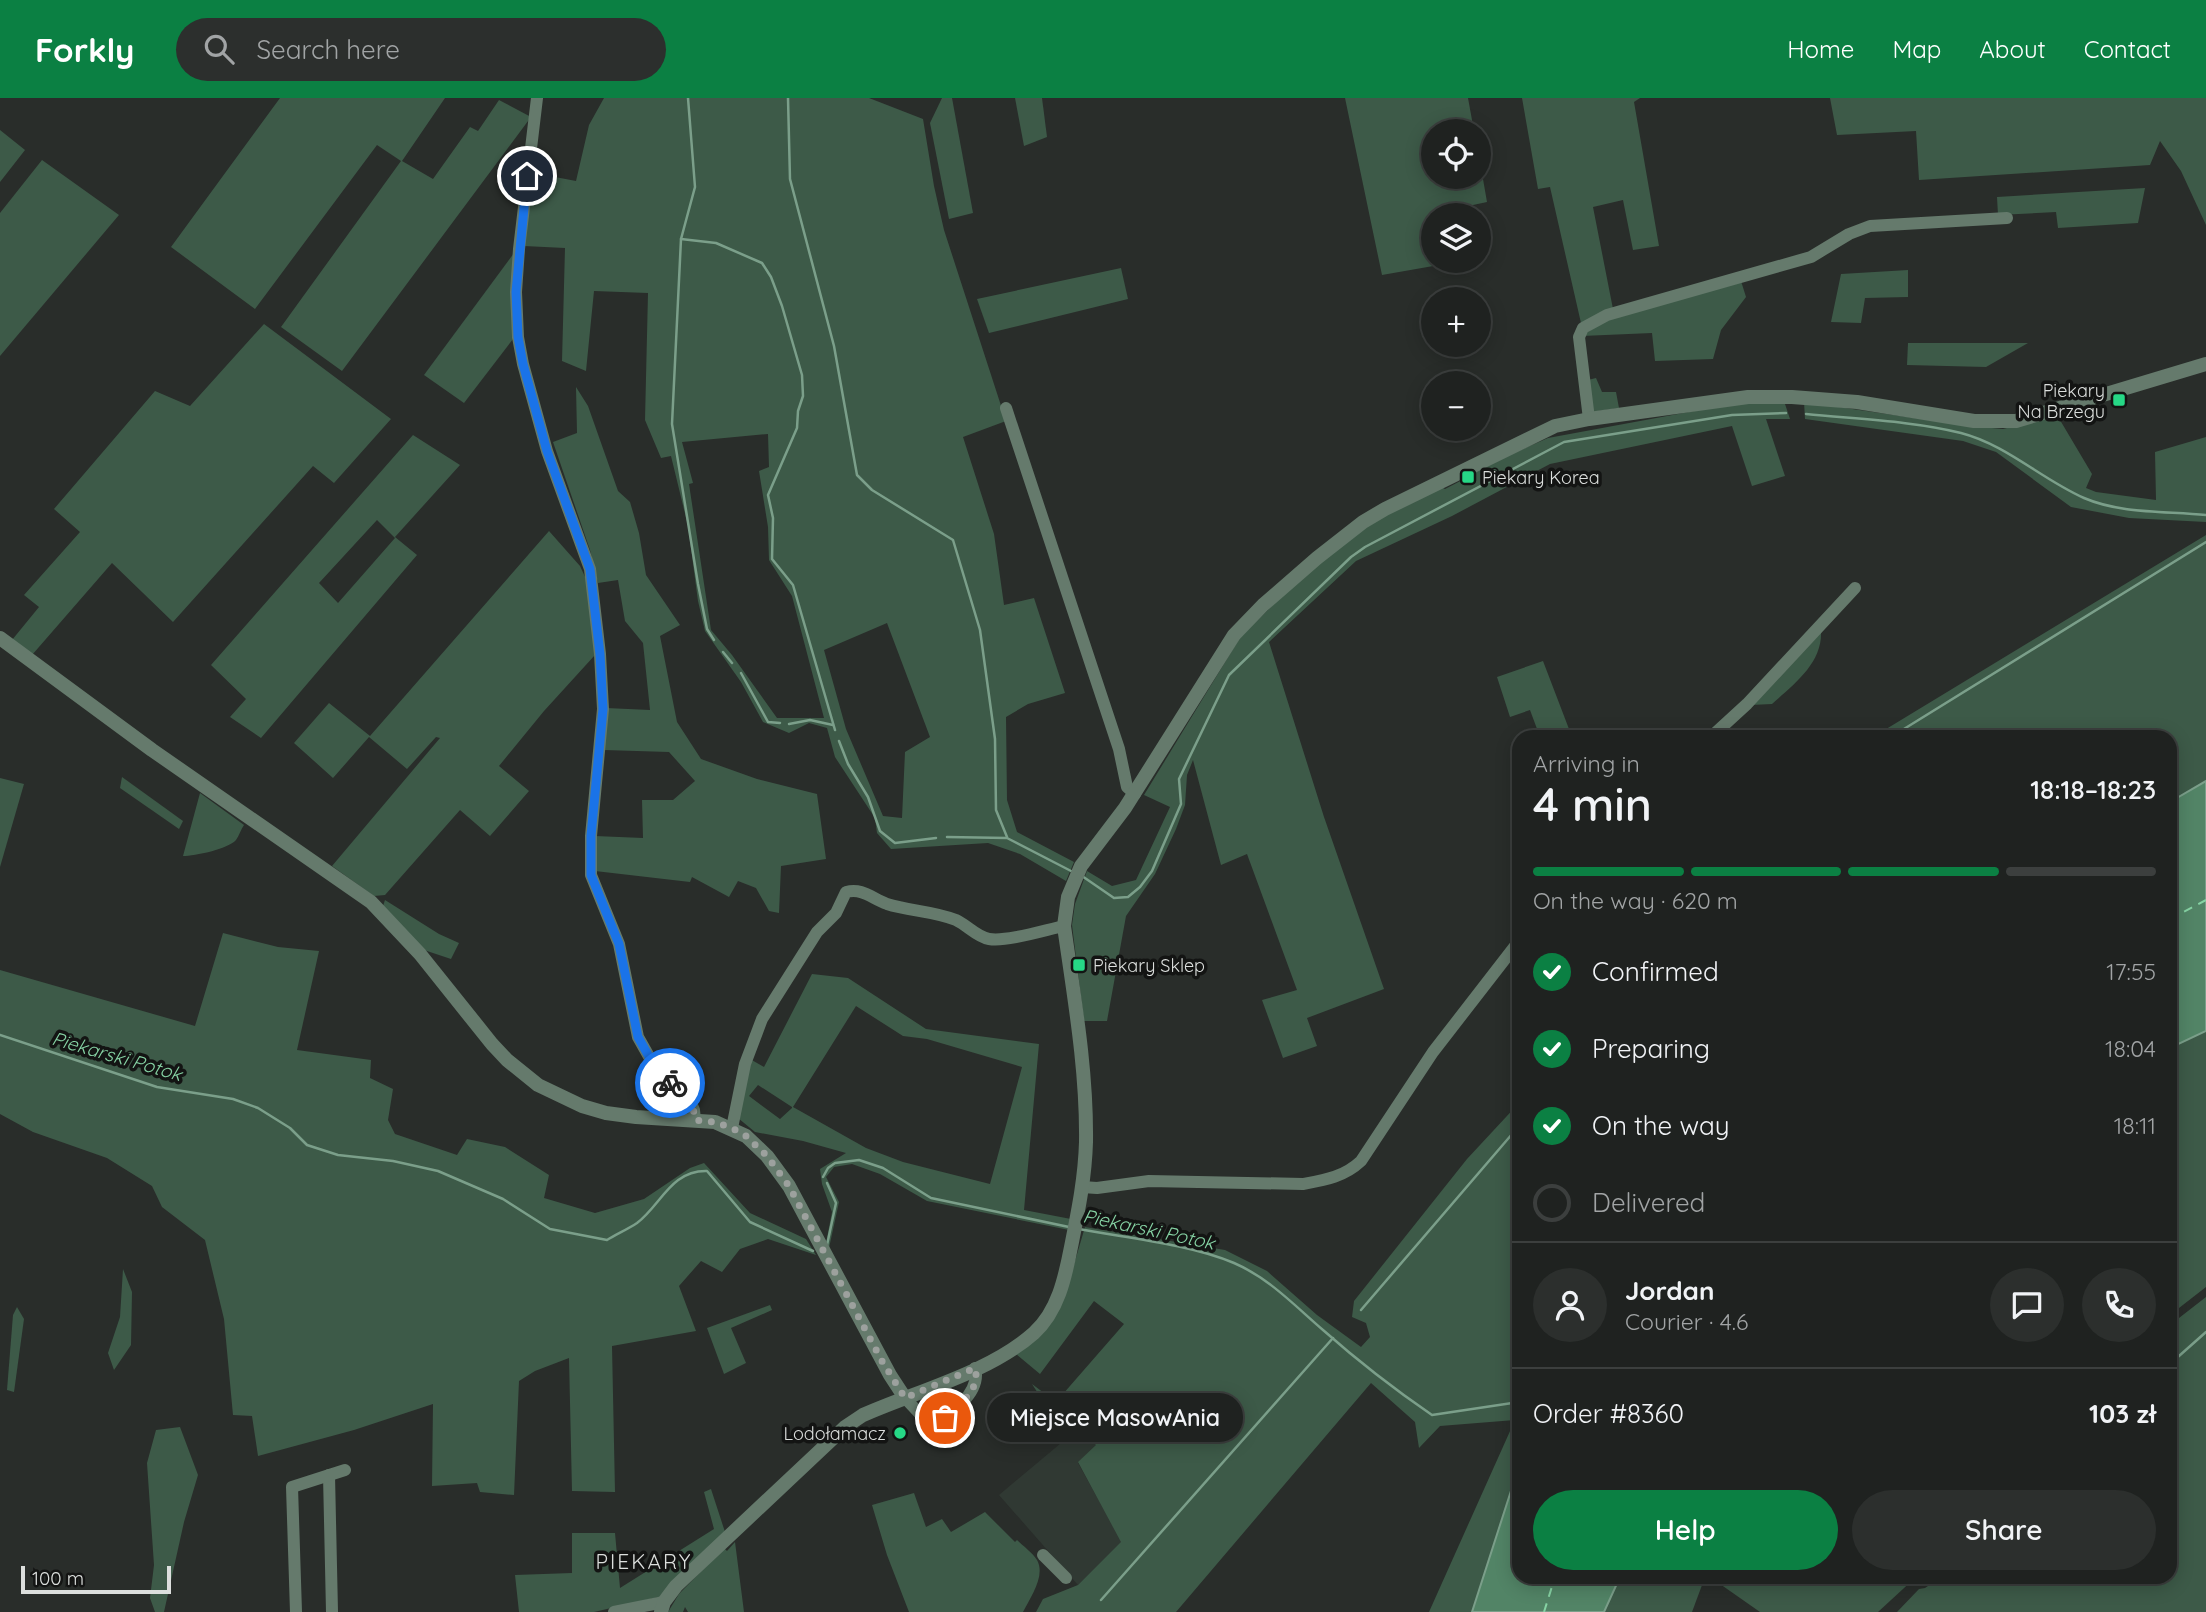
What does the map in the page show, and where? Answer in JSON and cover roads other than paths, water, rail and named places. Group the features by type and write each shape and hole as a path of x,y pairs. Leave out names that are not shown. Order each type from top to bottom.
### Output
{"street":[{"path":"537,98 518,260 518,337 547,451 590,569 603,709 591,836 591,875 619,944 638,1037 656,1069 688,1096 695,1120"},
{"path":"1589,419 1579,337 1583,328 1607,315 1811,257 1849,234 1870,226 2007,218"},
{"path":"614,1612 663,1607 676,1586 833,1437 863,1415 975,1368 1024,1341 1046,1319 1061,1288 1075,1227 1086,1142 1084,1089 1064,926 1072,885 1082,866 1135,794 1234,635 1263,604 1317,558 1363,522 1385,509 1555,426 1748,397 1857,402 1973,421 2016,421 2206,364"},
{"path":"1006,408 1119,749 1128,787 1135,794"},
{"path":"1718,730 1747,704 1855,588"},
{"path":"0,638 137,739 371,902 420,954 492,1044 538,1085 582,1106 606,1113 715,1122 746,1136 767,1156 789,1186 892,1380 934,1429 974,1387 977,1377 975,1368"},
{"path":"732,1128 745,1064 762,1019 817,932 836,913 846,892 861,891 886,904 947,917 991,939 1064,926"},
{"path":"1082,1187 1097,1188 1160,1181 1303,1184 1328,1180 1343,1174 1361,1161 1433,1052 1512,950"},
{"path":"296,1612 292,1487 345,1470"},
{"path":"329,1475 332,1612"},
{"path":"1043,1555 1066,1578"}],"waterway":[{"path":"688,98 695,187 681,239 672,424 698,584 707,629 714,640"},
{"path":"788,98 790,179 834,346 857,475 872,490 953,540 980,630 995,739 996,810 1007,837"},
{"path":"681,239 716,243 762,263 771,277 782,306 802,375 803,396 798,411 797,428 768,495 773,518 772,559 793,585 835,730"},
{"path":"1082,876 1114,898 1128,897 1140,887 1152,871 1181,804 1179,779 1229,675 1351,557 1365,547 1564,442 1732,415 1786,413"},
{"path":"1806,414 1904,423 1961,433 1994,446 2068,490 2098,503 2129,509 2206,515"},
{"path":"1902,730 2206,542"},
{"path":"723,652 732,663"},
{"path":"741,673 768,722 780,723"},
{"path":"789,724 810,720 833,725"},
{"path":"839,741 848,764 868,797 880,831 895,843 936,838"},
{"path":"947,837 1007,838 1073,872"},
{"name":"Piekarski Potok","path":"0,1035 157,1087 233,1099 258,1108 290,1128 307,1145 338,1155 393,1161 438,1171 503,1199 550,1229 607,1240 637,1223 675,1182 695,1172 707,1171 750,1222 813,1251"},
{"path":"1361,1310 1512,1134"},
{"name":"Piekarski Potok","path":"823,1177 835,1163 859,1160 883,1168 931,1198 1069,1227"},
{"name":"Piekarski Potok","path":"827,1183 836,1203 827,1245"},
{"name":"Piekarski Potok","path":"1079,1229 1198,1251 1247,1269 1292,1302 1363,1364 1432,1415 1512,1403"},
{"path":"2177,1358 2206,1332"},
{"path":"1101,1600 1333,1338"},
{"path":"931,1396 945,1390"},
{"path":"927,1398 923,1404 927,1411"}],"place":[{"name":"Piekary Na Brzegu","path":"2119,400"},
{"name":"Piekary Korea","path":"1468,477"},
{"name":"Piekary Sklep","path":"1079,965"},
{"name":"Miejsce MasowAnia","path":"945,1418"},
{"name":"Lodołamacz","path":"900,1433"}],"district":[{"name":"PIEKARY","path":"644,1561"}]}
